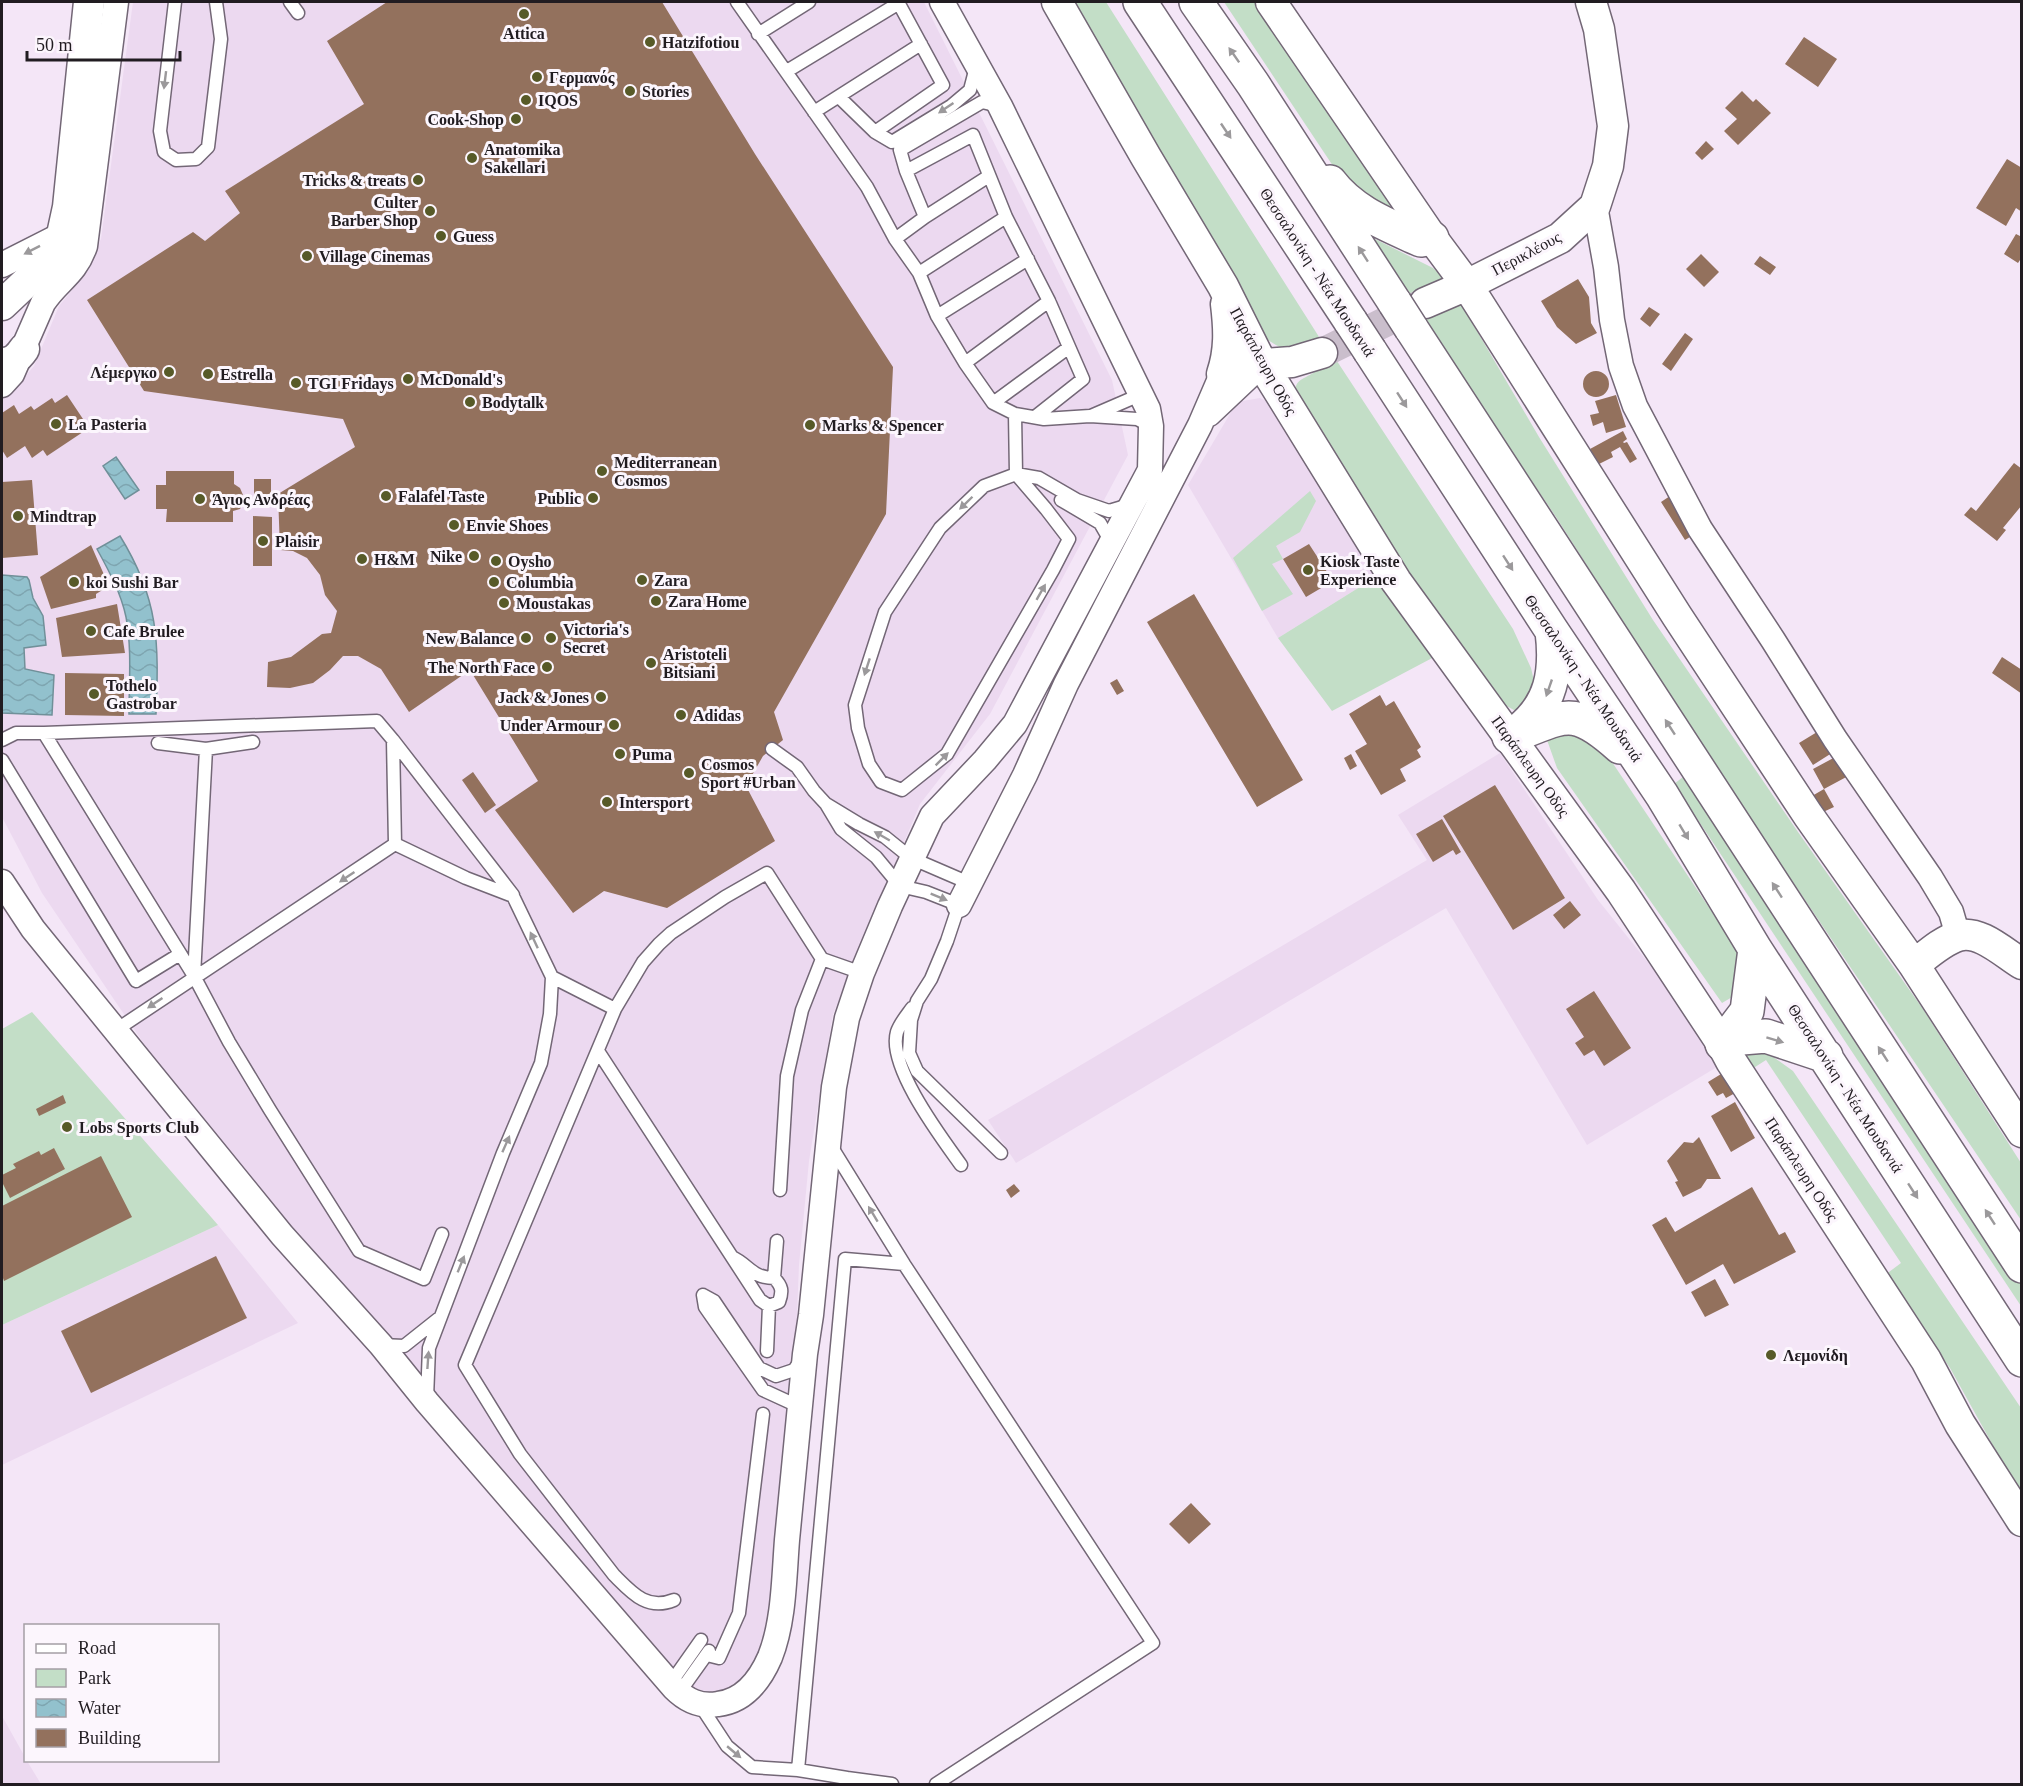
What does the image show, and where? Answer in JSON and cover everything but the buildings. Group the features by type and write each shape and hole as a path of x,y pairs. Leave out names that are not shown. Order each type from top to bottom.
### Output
{"highway":[{"path":"1126,2 1159,29"},
{"name":"Θεσσαλονίκη - Νέα Μουδανιά","path":"1140,2 1662,795 1755,948 2022,1360"},
{"path":"1196,2 1410,311 2022,1266"},
{"path":"1253,84 1283,118 1335,188 1350,203 1369,216 1421,240 1432,238"},
{"path":"1509,737 1533,720 1545,700 1553,678 1555,654 1552,631"},
{"path":"1509,737 1553,719 1574,717 1608,736 1662,795"},
{"path":"1722,1044 1747,1011 1755,948"},
{"path":"1722,1044 1742,1038 1766,1036 1826,1056"}],"street":[{"path":"2,882 33,929 282,1235 381,1345 427,1402 683,1698 700,1705 723,1703 741,1696 756,1683 770,1655 782,1599 804,1354 811,1315 834,1087 847,1018 862,973 911,858 932,816 985,760 1015,724 1150,470 1151,426 1148,409 1138,386 1000,106 942,2"},
{"name":"Παράπλευρη Οδός","path":"1057,2 1146,158 1223,286 1262,364 1396,580 1621,891 1926,1360 1960,1424 2022,1521"},
{"path":"1271,2 1432,238 1467,285 1684,626 1808,815 1914,964 2022,1132"},
{"path":"1591,2 1599,29 1613,126 1608,166 1595,206 1621,366 1640,417 1700,529 1773,640 1834,739 1894,822 1930,877 1951,912 1958,936"},
{"path":"2,305 14,290 53,257 59,248 68,207 93,3"},
{"path":"2,385 12,374 13,356 43,303 49,293 76,267 85,246 93,3"},
{"name":"Περικλέους","path":"1410,311 1467,285 1560,237 1595,206"},
{"path":"2,265 63,234"},
{"path":"964,894 1025,776 1066,684 1200,424 1222,374 1227,359 1229,336 1223,286"},
{"path":"1222,374 1248,361 1262,364 1292,362 1322,353"},
{"path":"1200,424 1262,364"},
{"path":"1914,964 1958,936 1971,935 2022,964"}],"lane":[{"path":"175,2 160,131 164,152 176,160 196,159 208,147 221,39 216,2"},
{"path":"290,2 298,13"},
{"path":"737,2 758,34 787,70 867,187 895,238 919,273 937,316 965,363 993,403 1015,414 1044,419 1090,416 1137,419 1151,426"},
{"path":"758,34 810,2"},
{"path":"787,70 898,2 943,85 875,132"},
{"path":"814,112 921,44"},
{"path":"896,146 970,90 977,62"},
{"path":"839,97 875,132 896,146 925,217"},
{"path":"896,146 982,102 1000,106"},
{"path":"906,171 973,135 1006,217 1048,301 1083,379 1035,417"},
{"path":"895,238 989,176"},
{"path":"919,273 1006,217"},
{"path":"937,316 1028,259"},
{"path":"965,363 1048,301"},
{"path":"993,403 1068,348"},
{"path":"1090,416 1135,397 1138,386"},
{"path":"1015,414 1016,474 1068,539 1049,578 947,754 902,790 881,782 869,764 858,728 855,705 885,612 940,528 984,486 1016,474 1039,478 1077,500 1109,511 1130,505"},
{"path":"1016,474 1100,523 1111,542"},
{"path":"2,740 16,732 44,733 376,721 513,896 552,977 550,1014 541,1063 502,1153 429,1348 427,1402"},
{"path":"44,733 194,976 241,1062 312,1179 359,1251 424,1279 442,1234"},
{"path":"393,740 395,844"},
{"path":"158,743 206,748 253,742"},
{"path":"194,976 206,748"},
{"path":"772,748 798,767 826,804 841,829 876,856 900,886 926,892 964,894"},
{"path":"2,760 136,981 180,954"},
{"path":"826,804 859,825 885,837 911,858 964,894"},
{"path":"395,844 466,878 513,896"},
{"path":"116,1030 395,844"},
{"path":"674,1600 656,1604 643,1600 628,1590 614,1575 520,1454 465,1365 615,1009 643,962 659,944 671,933 725,897 766,873 822,959 862,973"},
{"path":"961,1165 931,1122 902,1071 897,1047 897,1033 931,979 964,894"},
{"path":"780,1190 787,1076 802,1010 822,959"},
{"path":"552,977 615,1009"},
{"path":"917,1001 911,1020 909,1053 916,1071 1001,1153"},
{"path":"598,1051 760,1300 769,1306"},
{"path":"828,1142 904,1264 1153,1643 936,1785"},
{"path":"774,1278 777,1241"},
{"path":"732,1257 752,1273 765,1278 774,1278 780,1284 782,1294 778,1302 769,1306"},
{"path":"798,1770 844,1258 904,1264"},
{"path":"800,1407 763,1390 705,1307 703,1295 714,1301 759,1368 776,1376 794,1370 804,1354"},
{"path":"767,1351 769,1306"},
{"path":"381,1345 404,1346 439,1318"},
{"path":"675,1689 710,1654 719,1658 739,1613 764,1414"},
{"path":"675,1689 700,1640"},
{"path":"700,1705 727,1746 752,1767 798,1770 849,1781 892,1785"}],"shaded area":[{"name":"Mediterranean Cosmos","path":"133,2 924,2 1112,380 1128,455 990,714 920,804 833,1014 809,1161 799,1265 784,1633 712,1715 472,1468 297,1270 42,893 2,817 2,398 34,366 59,306 82,278 101,239"},
{"path":"1260,398 1277,406 1379,575 1278,638 1188,485 1237,402"},
{"path":"1500,753 1598,900 1727,1061 1587,1145 1446,908 1016,1163 988,1120 1427,860 1398,815"},
{"path":"218,1225 298,1323 2,1465 2,1325"},
{"path":"2,1716 24,1755 24,1762 27,1762 41,1784 2,1784"}],"green space":[{"path":"1067,2 1106,2 1321,340 1286,349 1264,337"},
{"path":"1224,2 1261,2 1413,225 1351,193"},
{"path":"1371,237 1433,268 1442,276 1443,281 1407,305"},
{"path":"1460,302 1539,437 1653,620 1923,1009 2021,1163 2021,1220 1718,771 1556,517 1422,319"},
{"path":"1331,352 1513,629 1531,668 1537,694 1530,708 1514,710 1501,703 1408,576 1294,400 1297,384 1321,367"},
{"path":"1310,491 1316,501 1300,532 1276,546 1283,559 1272,564 1293,594 1262,611 1233,558"},
{"path":"1379,575 1436,656 1332,711 1278,638"},
{"path":"1558,725 1600,744 1746,963 1744,990 1722,1003 1557,768 1547,740"},
{"path":"1683,777 2021,1285 2021,1306 1674,784"},
{"name":"Lobs Sports Club","path":"32,1012 218,1225 2,1325 2,1029"},
{"path":"1762,1049 1793,1071 2021,1408 2021,1496 1950,1368 1885,1275 1901,1263 1766,1060 1752,1069 1746,1054"}],"water":[{"path":"116,457 139,490 125,499 103,466"},
{"path":"120,536 142,580 154,622 157,665 156,714 129,714 130,653 126,617 118,591 97,549"},
{"path":"2,575 27,577 33,598 43,616 46,645 24,648 25,669 54,675 52,715 2,713"}],"tunnel":[{"path":"1322,353 1422,304"}],"place":[{"name":"Attica","path":"524,14"},
{"name":"Hatzifotiou","path":"650,42"},
{"name":"Γερμανός","path":"537,77"},
{"name":"Stories","path":"630,91"},
{"name":"IQOS","path":"526,100"},
{"name":"Cook-Shop","path":"516,119"},
{"name":"Anatomika Sakellari","path":"472,158"},
{"name":"Tricks & treats","path":"418,180"},
{"name":"Culter Barber Shop","path":"430,211"},
{"name":"Guess","path":"441,236"},
{"name":"Village Cinemas","path":"307,256"},
{"name":"Λέμεργκο","path":"169,372"},
{"name":"Estrella","path":"208,374"},
{"name":"McDonald's","path":"408,379"},
{"name":"TGI Fridays","path":"296,383"},
{"name":"Bodytalk","path":"470,402"},
{"name":"La Pasteria","path":"56,424"},
{"name":"Marks & Spencer","path":"810,425"},
{"name":"Mediterranean Cosmos","path":"602,471"},
{"name":"Falafel Taste","path":"386,496"},
{"name":"Public","path":"593,498"},
{"name":"Άγιος Ανδρέας","path":"200,499"},
{"name":"Mindtrap","path":"18,516"},
{"name":"Envie Shoes","path":"454,525"},
{"name":"Plaisir","path":"263,541"},
{"name":"Nike","path":"474,556"},
{"name":"H&M","path":"362,559"},
{"name":"Oysho","path":"496,561"},
{"name":"Kiosk Taste Experience","path":"1308,570"},
{"name":"Zara","path":"642,580"},
{"name":"koi Sushi Bar","path":"74,582"},
{"name":"Columbia","path":"494,582"},
{"name":"Zara Home","path":"656,601"},
{"name":"Moustakas","path":"504,603"},
{"name":"Cafe Brulee","path":"91,631"},
{"name":"New Balance","path":"526,638"},
{"name":"Victoria's Secret","path":"551,638"},
{"name":"Aristoteli Bitsiani","path":"651,663"},
{"name":"The North Face","path":"547,667"},
{"name":"Tothelo Gastrobar","path":"94,694"},
{"name":"Jack & Jones","path":"601,697"},
{"name":"Adidas","path":"681,715"},
{"name":"Under Armour","path":"614,725"},
{"name":"Puma","path":"620,754"},
{"name":"Cosmos Sport #Urban","path":"689,773"},
{"name":"Intersport","path":"607,802"},
{"name":"Lobs Sports Club","path":"67,1127"},
{"name":"Λεμονίδη","path":"1771,1355"}]}
